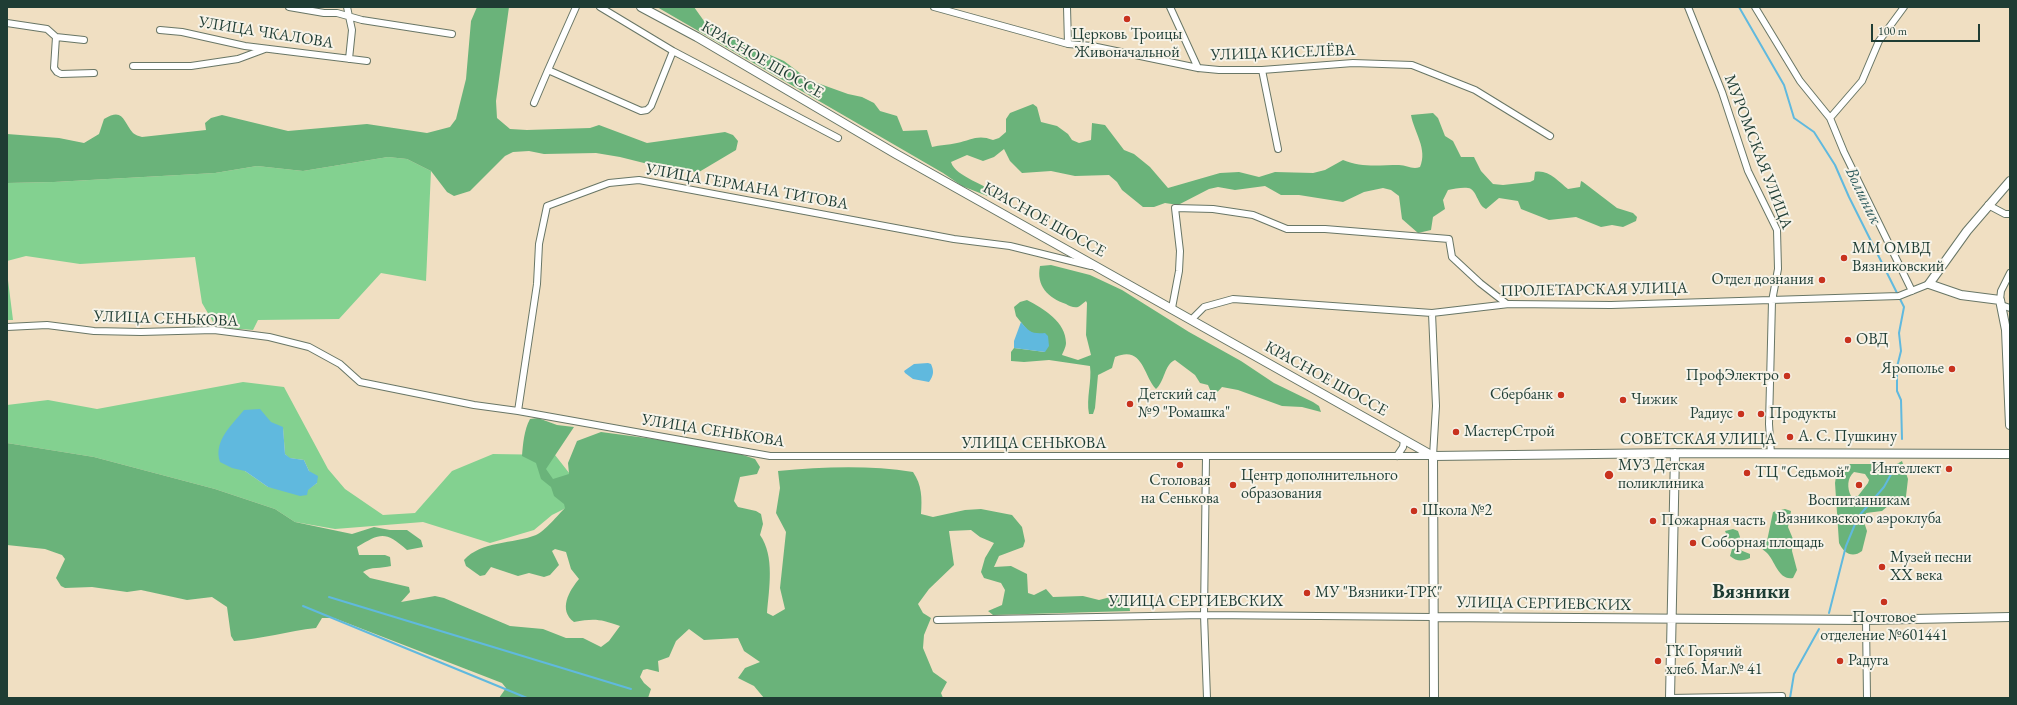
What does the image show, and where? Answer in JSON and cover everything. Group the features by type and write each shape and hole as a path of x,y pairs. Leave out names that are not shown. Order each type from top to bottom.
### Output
{"main road":[{"name":"КРАСНОЕ ШОССЕ","path":"641,7 697,37 896,154 1192,319 1433,456"},
{"path":"2010,181 1988,205 1940,267 1929,284 1961,295 2000,303 2008,328 2010,425"},
{"path":"1670,698 1675,453"},
{"name":"СОВЕТСКАЯ УЛИЦА","path":"1433,456 1675,453 2010,454"},
{"path":"1433,456 1434,698"},
{"name":"УЛИЦА СЕРГИЕВСКИХ","path":"1433,617 1866,620 2010,617"}],"street":[{"path":"289,7 349,15 362,20 452,34"},
{"path":"347,7 352,30 349,59"},
{"path":"534,103 576,7"},
{"path":"600,7 673,52 838,138"},
{"name":"УЛИЦА КИСЕЛЁВА","path":"934,7 1068,44 1092,46 1198,68 1218,70 1262,70 1353,63 1412,66 1475,90 1550,136"},
{"path":"1067,7 1068,44"},
{"path":"1170,7 1198,68"},
{"name":"МУРОМСКАЯ УЛИЦА","path":"1688,7 1722,92 1748,171 1778,230 1778,269 1772,301 1769,424 1771,454"},
{"path":"1755,7 1800,81 1830,118 1844,152 1912,291"},
{"path":"1830,118 1862,81 1879,41 1904,7"},
{"path":"7,22 47,29 56,37 84,40"},
{"name":"УЛИЦА ЧКАЛОВА","path":"160,30 182,32 267,48 367,61"},
{"path":"56,37 54,68 57,72 62,74 94,73"},
{"path":"133,66 191,66 238,59 267,48"},
{"path":"548,70 640,111 647,110 651,106 673,52"},
{"path":"1262,70 1278,149"},
{"name":"УЛИЦА ГЕРМАНА ТИТОВА","path":"518,411 537,284 539,244 547,206 609,183 638,180 954,239 1010,246 1101,268"},
{"path":"1988,205 2006,214 2010,214"},
{"path":"1172,308 1179,271 1180,251 1175,208 1213,210 1253,215 1287,229 1325,229 1449,239 1452,257 1480,283 1507,304"},
{"path":"2010,273 2001,291 2000,303 2010,308"},
{"name":"ПРОЛЕТАРСКАЯ УЛИЦА","path":"1192,319 1204,307 1233,299 1432,313 1507,304 1611,305 1899,296 1929,284"},
{"path":"1432,313 1436,406 1433,456"},
{"name":"УЛИЦА СЕНЬКОВА","path":"7,327 47,325 94,331 141,332 214,330 269,337 310,347 340,364 360,382 474,405 518,411 770,456 1433,456"},
{"path":"1397,456 1403,447 1404,440"},
{"path":"1206,457 1204,615 1207,698"},
{"name":"УЛИЦА СЕРГИЕВСКИХ","path":"937,620 1204,615 1433,617"},
{"path":"1866,620 1867,698"},
{"path":"1670,698 1782,696"}],"green space":[{"path":"477,7 509,7 496,101 497,118 510,129 527,130 590,128 599,125 647,143 725,132 733,135 738,141 736,150 699,172 672,170 620,157 596,153 544,154 529,151 513,152 505,156 470,191 454,196 447,192 431,171 407,159 388,157 303,171 257,166 215,173 54,182 7,183 7,134 59,138 84,143 99,134 104,119 116,115 122,117 133,133 142,137 206,130 205,123 211,118 222,115 288,131 367,124 427,133 450,127 456,119 466,79 471,21"},
{"path":"657,7 694,7 704,21 747,45 784,61 809,80 848,94 862,97 874,103 880,111 897,116 903,131 927,130 932,147 957,143 975,138 988,138 993,140 999,138 1006,132 1006,119 1010,113 1033,104 1037,107 1041,122 1057,126 1068,134 1072,140 1079,143 1091,140 1092,123 1105,125 1124,150 1134,154 1150,167 1168,188 1220,173 1239,172 1259,177 1275,172 1313,173 1325,170 1343,160 1350,163 1364,165 1402,165 1414,168 1420,167 1422,154 1420,141 1411,115 1433,113 1438,118 1445,136 1453,141 1461,157 1474,157 1481,171 1493,184 1503,185 1530,182 1534,180 1535,172 1544,172 1549,174 1568,189 1580,187 1581,181 1617,208 1633,213 1637,217 1636,221 1623,227 1612,225 1601,227 1576,217 1549,220 1521,209 1518,201 1499,198 1486,209 1471,189 1461,188 1448,190 1443,200 1445,209 1433,217 1431,230 1418,233 1402,219 1399,196 1391,190 1383,188 1364,192 1343,202 1299,195 1281,195 1265,186 1235,190 1218,187 1209,189 1178,205 1165,203 1154,207 1143,207 1122,190 1117,182 1109,175 1075,176 1051,171 1022,173 1010,161 1004,149 994,157 983,161 967,155 951,162 954,168 959,172 992,191 996,196 995,199 962,186 943,173"},
{"path":"388,157 407,159 431,171 426,281 381,273 339,319 258,320 253,330 216,327 202,303 195,257 80,264 26,256 7,261 7,183 54,182 215,173 257,166 303,171"},
{"path":"1051,265 1090,275 1122,290 1189,332 1241,361 1274,383 1313,402 1319,406 1321,412 1302,407 1282,406 1238,390 1222,387 1213,397 1208,385 1200,383 1195,375 1175,360 1171,362 1156,389 1137,358 1124,354 1115,357 1112,368 1098,375 1095,408 1093,414 1089,414 1088,402 1090,366 1049,360 1024,362 1011,361 1011,352 1014,348 1045,352 1034,334 1028,331 1016,316 1014,307 1020,302 1027,300 1047,312 1062,329 1065,335 1066,343 1062,355 1078,360 1091,355 1086,335 1087,303 1086,301 1078,307 1073,307 1049,295 1042,285 1039,273 1040,266"},
{"path":"7,272 13,320 7,320"},
{"path":"243,382 284,387 328,469 345,489 383,515 415,513 452,471 493,454 555,455 588,497 552,515 534,530 490,543 423,522 335,529 295,522 275,509 215,489 94,457 7,443 7,405 48,400 97,409","holes":["283,428 285,454 289,458 304,460 317,483 307,490 268,487 245,471"]},
{"path":"538,418 557,425 574,427 546,469 553,479 569,474 568,463 577,441 601,432 676,442 737,453 755,459 760,467 757,474 740,477 734,501 738,507 756,511 761,514 763,524 760,535 765,543 768,553 770,573 767,613 773,616 785,609 780,588 786,532 776,513 780,488 778,471 846,467 880,468 913,472 921,492 921,514 933,517 965,510 981,509 1012,515 1022,527 1025,541 1023,547 999,556 994,567 1011,566 1027,574 1028,593 1034,595 1046,589 1053,597 1083,596 1099,600 1122,594 1128,596 1130,611 993,615 988,611 1002,605 1005,590 1001,583 984,578 981,572 985,558 994,543 980,537 971,530 949,531 954,565 929,589 918,604 923,613 931,618 924,635 923,648 933,672 947,682 941,693 943,698 764,698 754,686 738,678 745,668 760,662 744,651 738,638 704,640 689,629 676,641 669,657 658,661 659,672 647,669 643,670 640,677 651,689 648,698 499,698 506,688 502,683 334,618 322,618 316,628 255,639 234,641 231,636 227,607 212,597 187,600 141,590 127,592 92,587 65,588 61,586 56,578 65,559 62,555 45,549 7,545 7,443 94,457 215,489 275,509 295,522 352,534 374,527 390,530 407,530 421,540 423,547 407,550 388,537 383,536 372,539 357,547 359,555 385,555 390,557 391,566 373,568 363,572 370,578 409,587 410,592 401,602 435,596 444,598 510,626 543,629 566,638 583,638 601,647 609,641 620,626 597,620 574,622 569,617 566,606 567,600 579,579 571,569 566,552 555,549 552,551 559,565 550,575 544,577 529,573 518,576 491,567 485,575 480,576 466,566 464,560 479,549 536,535 547,527 565,508 564,504 554,496 551,487 541,479 536,463 522,456 524,437 528,423 530,419"},
{"path":"1902,461 1908,479 1905,505 1889,505 1882,511 1866,513 1864,522 1867,531 1862,551 1855,554 1849,554 1843,550 1839,543 1835,483 1837,470 1842,466 1850,464 1897,464","holes":["1854,472 1865,474 1869,480 1868,483 1858,496 1851,496 1848,483 1850,477"]},
{"path":"1785,509 1791,511 1788,527 1793,539 1792,551 1797,570 1793,578 1788,578 1781,574 1770,556 1759,544 1767,541 1773,512"},
{"path":"1733,529 1738,531 1740,537 1736,542 1728,538 1725,531"},
{"path":"1735,548 1750,554 1750,558 1740,560 1730,556 1732,549"}],"water":[{"path":"1021,322 1031,332 1045,333 1048,336 1049,346 1045,352 1014,348 1014,341"},
{"path":"914,364 931,364 933,371 933,375 929,382 913,379 904,371"},
{"path":"260,409 271,422 283,427 285,454 290,458 304,460 309,471 318,476 317,483 308,490 307,495 300,496 268,487 245,471 232,468 220,462 219,447 221,440 229,428 244,410"}],"waterway":[{"name":"Волшник","path":"1739,7 1784,85 1794,118 1814,132 1835,165 1849,197 1904,307 1899,333 1901,351 1897,367 1897,391 1901,400 1902,439"},
{"name":"Волшник","path":"1829,613 1846,546 1858,517 1884,487 1895,467"},
{"path":"329,597 631,689"},
{"path":"303,606 527,698"},
{"name":"Волшник","path":"1790,698 1794,674 1819,629"}],"place":[{"name":"Церковь Троицы Живоначальной","path":"1127,19"},
{"name":"ММ ОМВД Вязниковский","path":"1844,258"},
{"name":"Отдел дознания","path":"1822,280"},
{"name":"ОВД","path":"1848,340"},
{"name":"Ярополье","path":"1952,369"},
{"name":"ПрофЭлектро","path":"1787,376"},
{"name":"Сбербанк","path":"1561,395"},
{"name":"Чижик","path":"1623,400"},
{"name":"Детский сад №9 \"Ромашка\"","path":"1130,404"},
{"name":"Радиус","path":"1741,414"},
{"name":"Продукты","path":"1761,414"},
{"name":"МастерСтрой","path":"1456,432"},
{"name":"А. С. Пушкину","path":"1790,437"},
{"name":"Столовая на Сенькова","path":"1180,465"},
{"name":"Интеллект","path":"1949,469"},
{"name":"ТЦ \"Седьмой\"","path":"1747,473"},
{"name":"МУЗ Детская поликлиника","path":"1609,475"},
{"name":"Центр дополнительного образования","path":"1233,485"},
{"name":"Воспитанникам Вязниковского аэроклуба","path":"1859,485"},
{"name":"Школа №2","path":"1414,511"},
{"name":"Пожарная часть","path":"1653,521"},
{"name":"Соборная площадь","path":"1693,543"},
{"name":"Музей песни XX века","path":"1882,567"},
{"name":"МУ \"Вязники-ТРК\"","path":"1307,593"},
{"name":"Почтовое отделение №601441","path":"1884,602"},
{"name":"ГК Горячий хлеб. Маг.№ 41","path":"1658,661"},
{"name":"Радуга","path":"1840,661"}],"district":[{"name":"Вязники","path":"1751,593"}]}
